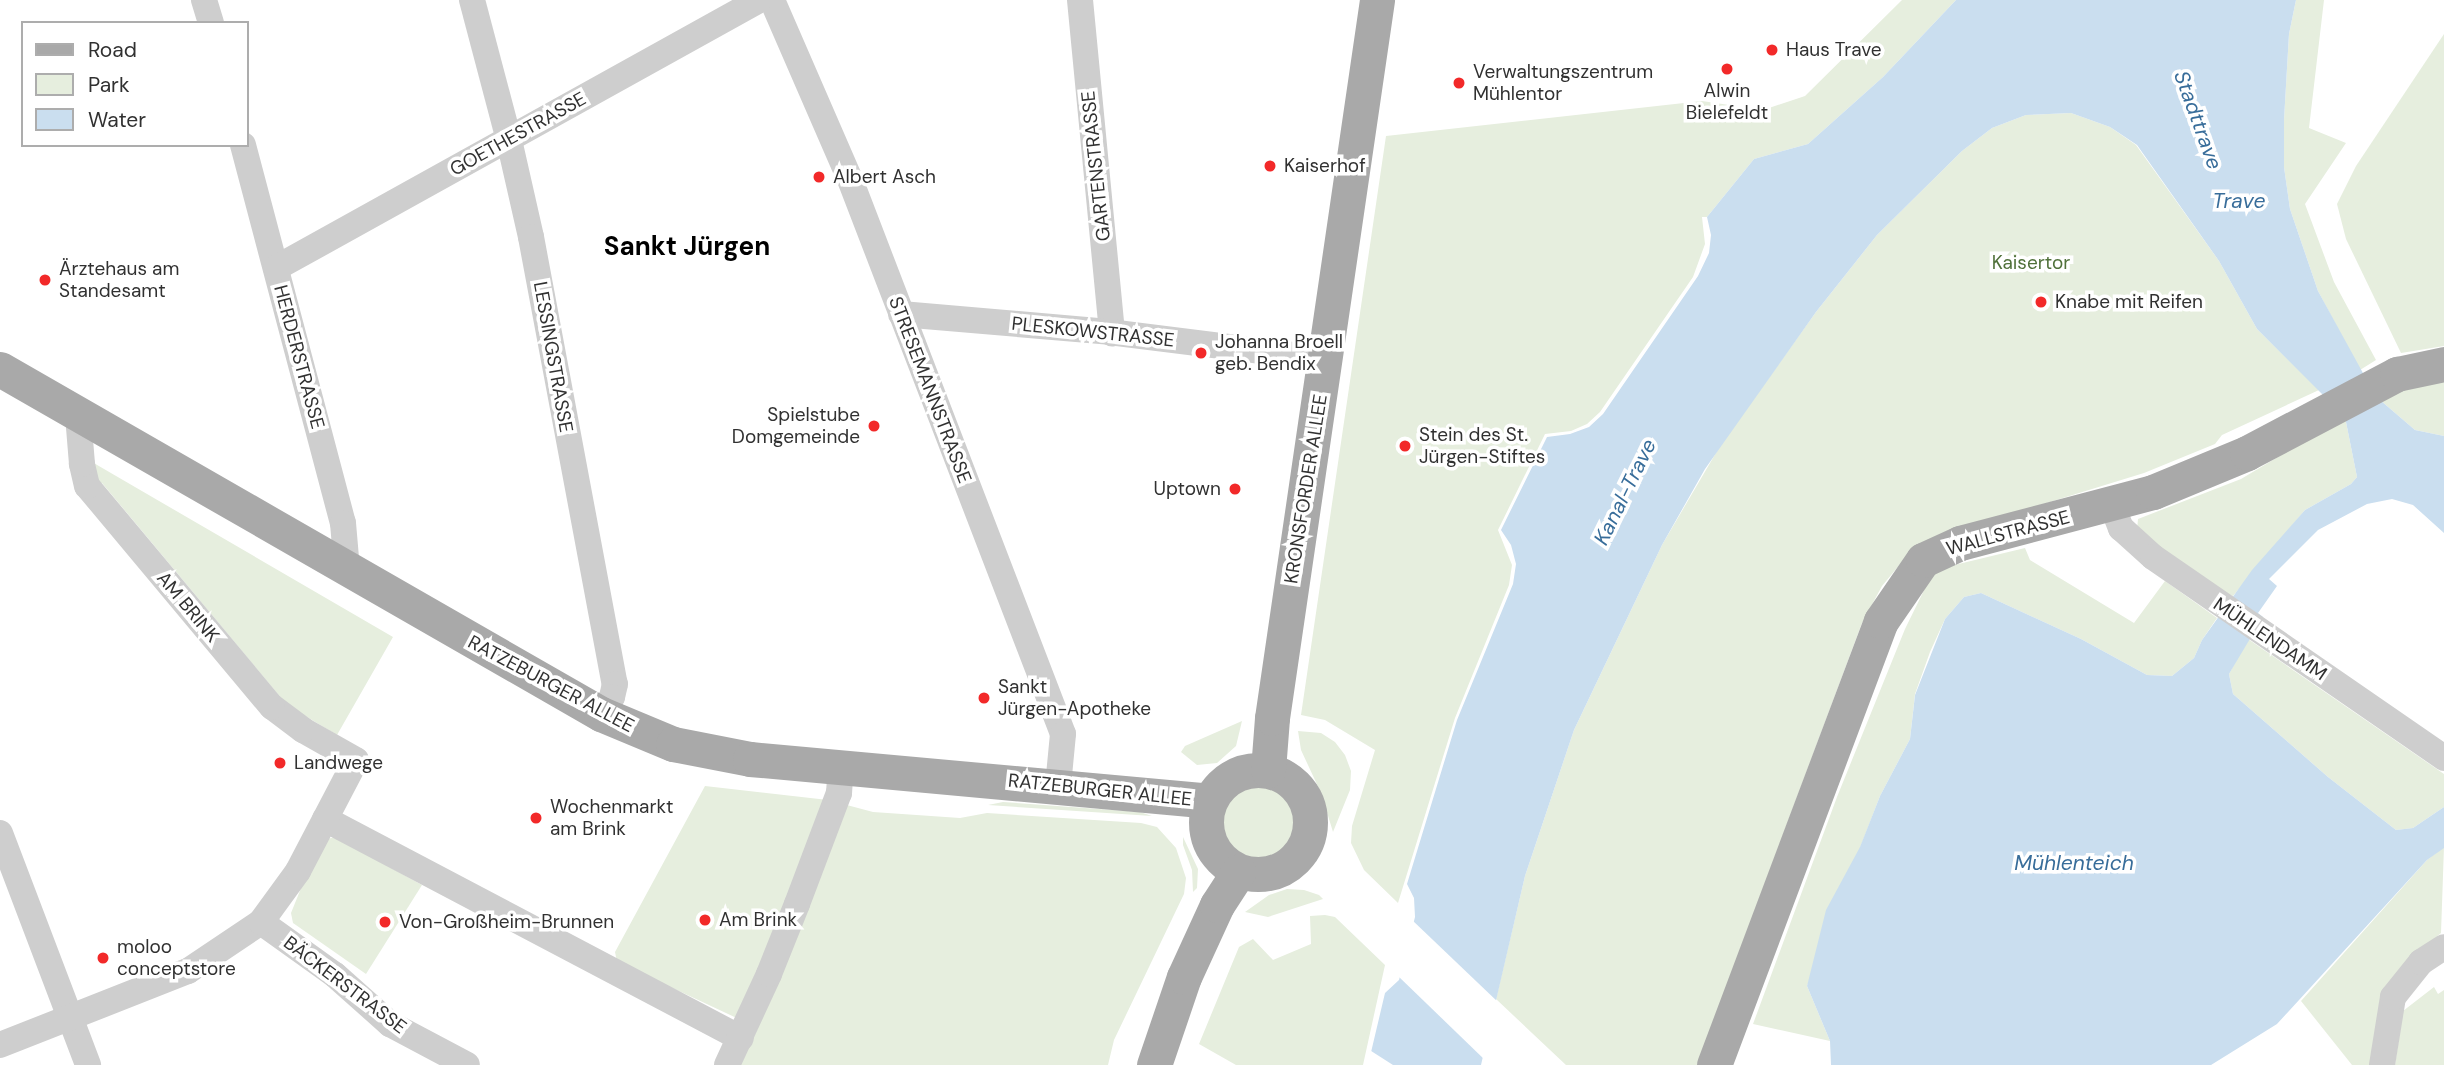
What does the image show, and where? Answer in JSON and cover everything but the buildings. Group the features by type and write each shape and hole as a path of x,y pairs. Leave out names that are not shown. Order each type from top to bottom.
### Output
{"main road":[{"name":"KRONSFORDER ALLEE","path":"1268,770 1272,718 1377,0"},
{"name":"WALLSTRASSE","path":"1714,1065 1881,621 1912,572 1923,560 1960,543 2153,492 2247,453 2374,384 2397,374 2444,364"},
{"name":"RATZEBURGER ALLEE","path":"0,369 347,570 601,714 633,729 702,752 1209,801"},
{"path":"1268,770 1284,776 1302,795 1311,820 1308,838 1300,853 1288,865 1273,873 1255,875 1239,872 1218,856 1206,834 1205,817 1209,801 1216,789 1238,773 1268,770"},
{"path":"1154,1065 1184,978 1213,914 1239,872"}],"street":[{"path":"204,0 210,21"},
{"name":"LESSINGSTRASSE","path":"472,0 509,140 615,684 612,697 601,714"},
{"name":"GOETHESTRASSE","path":"276,268 759,0"},
{"name":"STRESEMANNSTRASSE","path":"772,0 851,182 1063,734 1058,786"},
{"name":"GARTENSTRASSE","path":"1080,0 1112,333"},
{"name":"HERDERSTRASSE","path":"244,147 343,523 347,570"},
{"name":"PLESKOWSTRASSE","path":"901,314 1112,333 1326,359"},
{"name":"AM BRINK","path":"78,415 82,464 87,486 272,707 303,730 356,760 325,819"},
{"name":"MÜHLENDAMM","path":"2112,505 2128,537 2224,608 2444,758"},
{"path":"727,1065 741,1038 829,821 839,793 841,767"},
{"path":"0,1045 188,971 261,922 298,871 325,819 741,1038"},
{"path":"0,832 88,1065"},
{"name":"BÄCKERSTRASSE","path":"261,922 335,975 390,1024 467,1065"},
{"path":"2382,1065 2393,997 2421,962 2444,947"}],"green space":[{"path":"1902,0 1956,0 1883,77 1808,144 1754,159 1707,217 1702,217 1705,244 1693,277 1600,412 1587,424 1571,431 1545,434 1498,530 1512,565 1509,585 1455,718 1398,903 1364,870 1351,843 1352,826 1375,750 1325,720 1301,715 1386,136 1702,101 1763,110 1805,96"},
{"path":"2296,0 2324,0 2309,128 2346,143 2305,204 2334,282 2376,360 2360,370 2318,291 2290,209 2284,167 2284,120 2289,34"},
{"path":"2444,34 2444,346 2401,353 2346,239 2337,204 2356,166"},
{"name":"Kaisertor","path":"2071,113 2110,127 2136,145 2219,261 2257,329 2319,390 2222,435 2215,444 2144,473 1930,539 1906,557 1882,586 1862,623 1697,1065 1566,1065 1496,999 1525,876 1574,730 1662,545 1720,446 1816,312 1877,235 1962,151 1992,128 2026,115"},
{"path":"2444,379 2444,436 2415,430 2380,400 2404,390"},
{"path":"2345,417 2357,477 2351,484 2305,510 2233,596 2219,592 2137,530 2138,519 2241,479"},
{"path":"92,462 393,637 337,735 287,705 102,483 97,487"},
{"path":"2025,548 2030,560 2134,623 2165,581 2217,618 2194,658 2172,676 2147,675 2081,639 1981,593 1964,597 1945,619 1930,652 1915,694 1910,739 1880,796 1807,986 1830,1041 1753,1024 1837,797 1905,629 1932,574 1946,567"},
{"path":"2248,639 2444,774 2444,807 2413,828 2396,830 2328,777 2233,694 2229,674"},
{"path":"1242,721 1236,746 1217,763 1197,765 1181,752 1185,746"},
{"path":"1298,731 1321,733 1335,742 1345,755 1351,771 1350,790 1333,832 1321,793 1301,750"},
{"path":"1258,782 1274,786 1287,794 1295,807 1299,823 1295,839 1287,852 1274,860 1258,864 1242,860 1229,852 1221,839 1217,823 1221,807 1229,794 1242,786"},
{"path":"705,786 828,800 873,812 960,818 987,813 1141,823 1157,827 1176,848 1186,878 1184,894 1114,1040 1108,1065 740,1065 758,1028 617,962 615,952"},
{"path":"1003,802 1140,812 1152,816 988,805"},
{"path":"335,837 422,885 366,974 293,923 291,913 320,841"},
{"path":"1183,837 1198,869 1197,888 1193,892 1192,870 1183,845"},
{"path":"2444,847 2441,933 2399,969 2372,1065 2352,1065 2301,1001 2427,860"},
{"path":"1287,889 1304,890 1323,899 1268,917 1245,912 1269,895"},
{"path":"1310,916 1335,917 1385,965 1363,1065 1236,1065 1199,1044 1239,947 1253,939 1273,960 1311,944"},
{"path":"2434,987 2438,994 2444,990 2444,1065 2395,1065 2403,1011"}],"water":[{"path":"1956,0 2296,0 2289,34 2284,120 2284,167 2290,209 2318,291 2369,384 2380,400 2415,430 2444,436 2444,533 2413,505 2392,499 2367,504 2318,530 2269,579 2277,586 2258,613 2263,617 2229,674 2233,694 2328,777 2396,830 2413,828 2444,807 2444,848 2427,860 2277,1024 2211,1065 1831,1065 1830,1041 1807,986 1826,910 1860,847 1880,796 1910,739 1915,695 1945,619 1964,597 1981,593 2081,639 2147,675 2172,676 2194,658 2202,640 2252,570 2305,510 2351,484 2357,477 2345,417 2257,329 2219,261 2137,145 2110,127 2071,113 2026,115 1992,128 1962,151 1877,235 1816,312 1705,469 1662,545 1574,730 1525,876 1481,1065 1368,1065 1385,993 1399,980 1415,917 1414,898 1407,884 1457,720 1513,584 1516,564 1511,545 1501,530 1547,437 1570,434 1589,427 1603,414 1698,276 1709,253 1711,235 1707,217 1754,159 1808,144 1883,77"}],"pier":[{"path":"1411,919 1499,1003 1486,1061 1397,975"},
{"path":"1368,1049 1393,1065 1365,1065"}],"place":[{"name":"Haus Trave","path":"1772,50"},
{"name":"Alwin Bielefeldt","path":"1727,69"},
{"name":"Verwaltungszentrum Mühlentor","path":"1459,83"},
{"name":"Kaiserhof","path":"1270,166"},
{"name":"Albert Asch","path":"819,177"},
{"name":"Ärztehaus am Standesamt","path":"45,280"},
{"name":"Knabe mit Reifen","path":"2041,302"},
{"name":"Johanna Broell geb. Bendix","path":"1201,353"},
{"name":"Spielstube Domgemeinde","path":"874,426"},
{"name":"Stein des St. Jürgen-Stiftes","path":"1405,446"},
{"name":"Uptown","path":"1235,489"},
{"name":"Sankt Jürgen-Apotheke","path":"984,698"},
{"name":"Landwege","path":"280,763"},
{"name":"Wochenmarkt am Brink","path":"536,818"},
{"name":"Am Brink","path":"705,920"},
{"name":"Von-Großheim-Brunnen","path":"385,922"},
{"name":"moloo conceptstore","path":"103,958"}],"district":[{"name":"Sankt Jürgen","path":"687,247"}],"water label":[{"name":"Stadttrave","path":"2198,120"},
{"name":"Trave","path":"2239,201"},
{"name":"Kanal-Trave","path":"1625,492"},
{"name":"Mühlenteich","path":"2074,863"}]}
